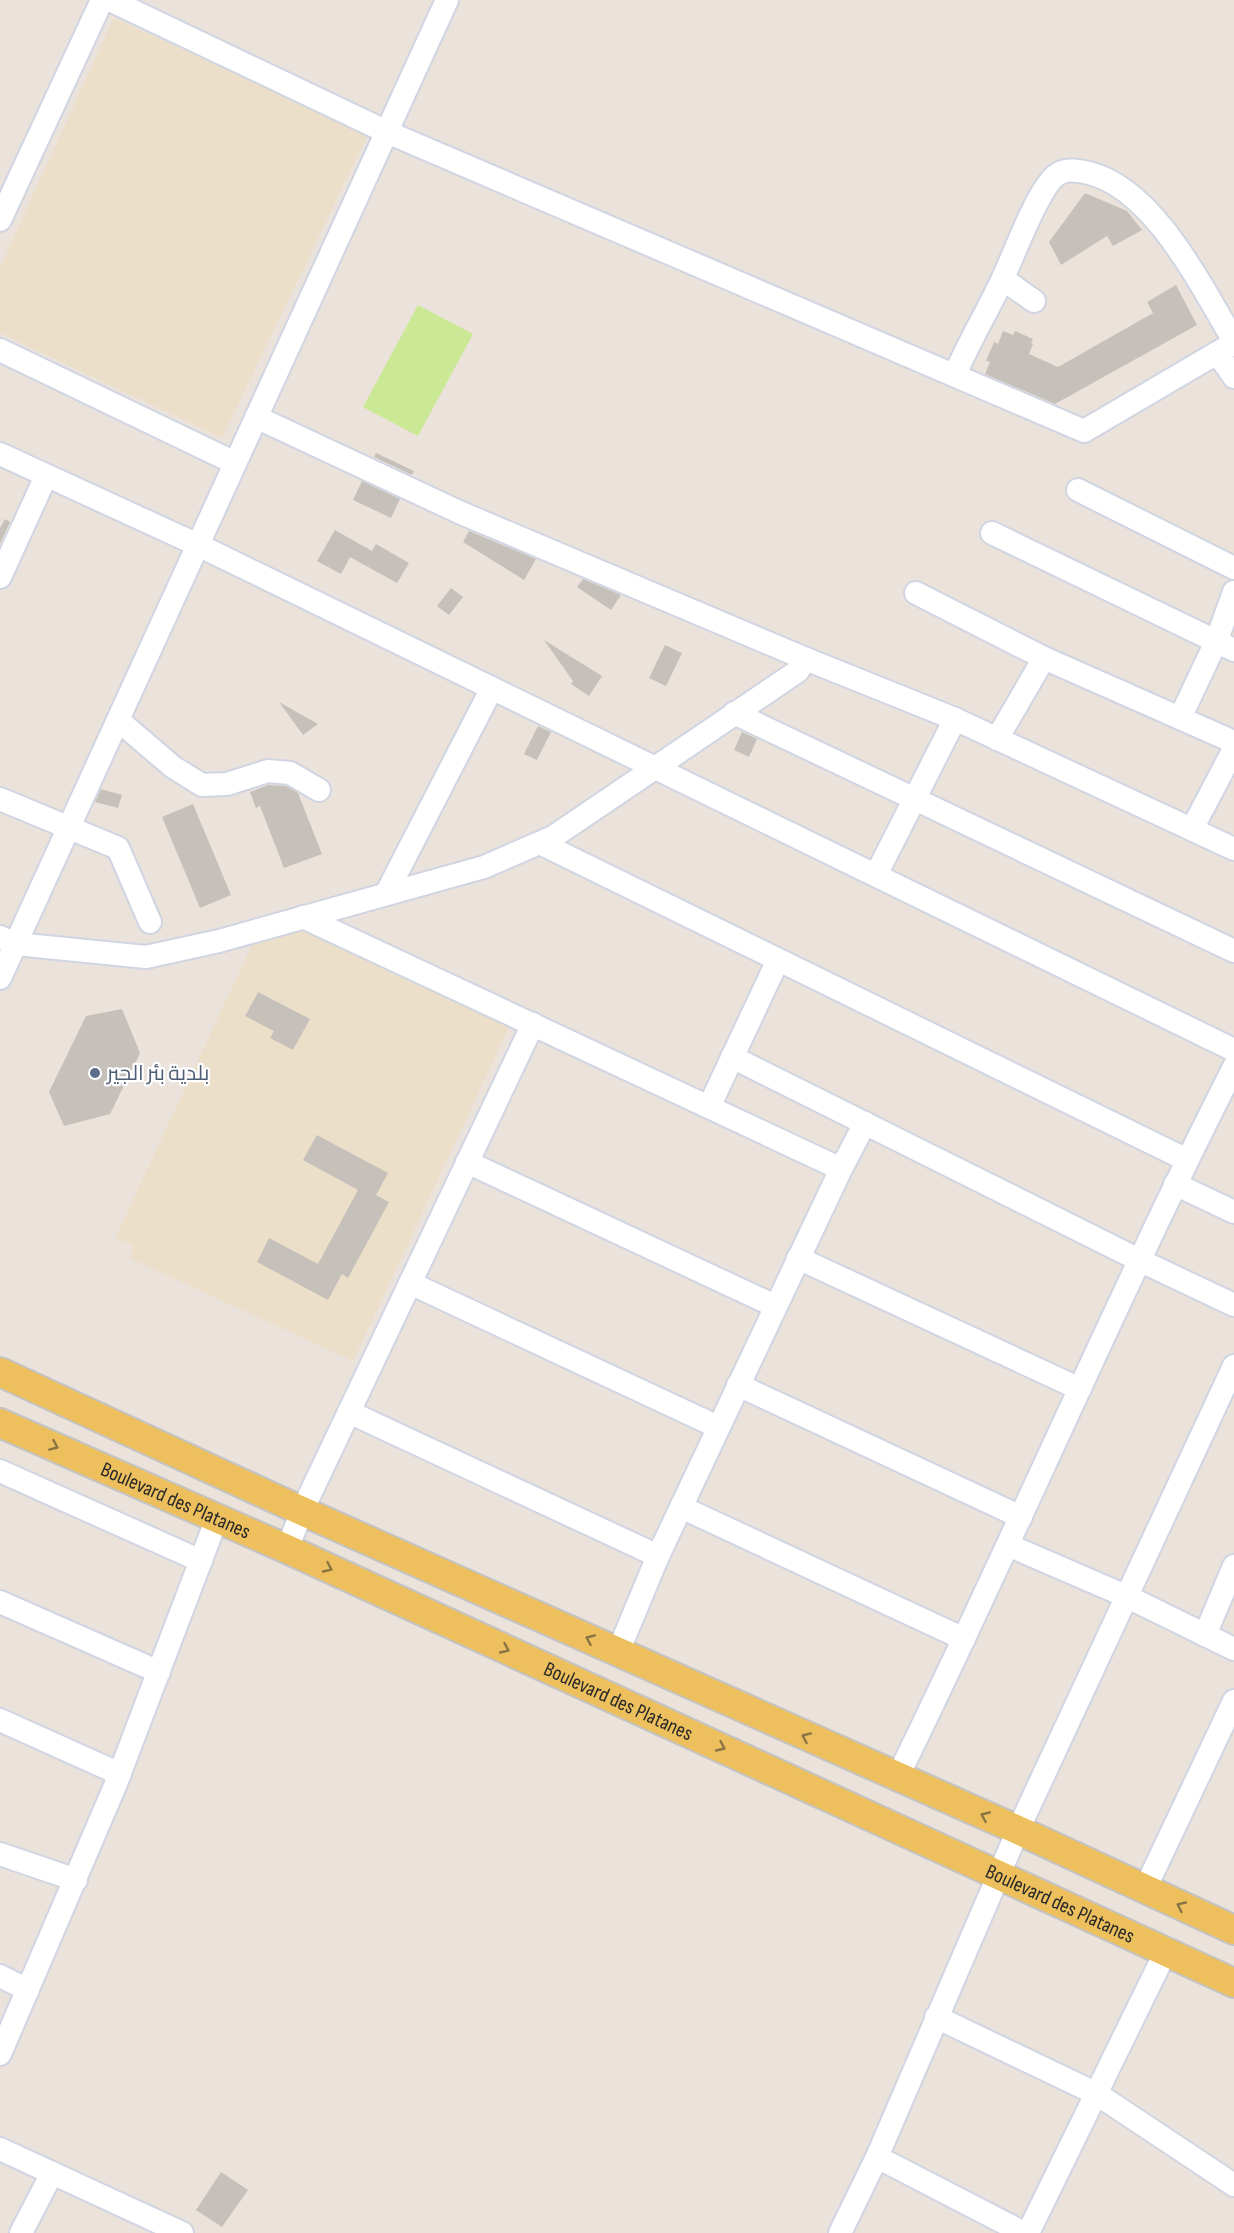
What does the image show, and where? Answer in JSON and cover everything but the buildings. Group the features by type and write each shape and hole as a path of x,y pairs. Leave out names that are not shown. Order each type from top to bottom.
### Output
{"main road":[{"name":"Boulevard des Platanes","path":"0,1372 897,1778 1018,1830 1234,1930"},
{"name":"Boulevard des Platanes","path":"0,1423 286,1549 1234,1983"}],"street":[{"path":"0,220 102,0"},
{"path":"110,0 387,132 1084,431 1228,346"},
{"path":"0,978 8,940 68,828 447,0"},
{"path":"955,375 965,349 1003,279 1034,209 1051,180 1058,173 1068,170 1105,177 1124,188 1164,229 1228,346 1234,377"},
{"path":"1003,279 1034,301"},
{"path":"0,350 235,463"},
{"path":"256,417 459,512 806,660 956,719 1234,849"},
{"path":"0,454 198,545 1234,1050"},
{"path":"0,577 46,476"},
{"path":"1078,490 1234,568"},
{"path":"992,533 1225,646"},
{"path":"1180,718 1225,646 1234,592"},
{"path":"916,593 1044,658 1234,742"},
{"path":"997,739 1044,658"},
{"path":"8,940 147,957 219,941 484,867 553,837 798,671 806,660"},
{"path":"386,894 492,688"},
{"path":"734,713 1234,951"},
{"path":"876,876 956,719"},
{"path":"118,720 173,767 202,785 226,784 268,771 290,773 319,790"},
{"path":"1192,829 1234,749"},
{"path":"0,799 118,848 150,922"},
{"path":"540,843 1187,1160"},
{"path":"303,917 841,1168"},
{"path":"709,1107 778,960"},
{"path":"286,1549 302,1510 532,1024"},
{"path":"732,1057 1234,1305"},
{"path":"897,1778 964,1640 1174,1184 1234,1067"},
{"path":"618,1652 657,1556 841,1168 866,1123"},
{"path":"467,1162 776,1306"},
{"path":"1174,1184 1234,1212"},
{"path":"798,1258 1080,1389"},
{"path":"410,1283 718,1427"},
{"path":"840,2233 877,2157 998,1874 1234,1366"},
{"path":"738,1385 1020,1517"},
{"path":"350,1412 657,1556"},
{"path":"0,1471 201,1561"},
{"path":"681,1507 964,1640"},
{"path":"0,2054 120,1774 217,1518"},
{"path":"1008,1545 1128,1597 1234,1649"},
{"path":"1205,1635 1234,1566"},
{"path":"0,1602 159,1672"},
{"path":"1144,1889 1234,1701"},
{"path":"0,1720 120,1774"},
{"path":"0,1854 76,1880"},
{"path":"877,2157 1026,2233 1166,1951"},
{"path":"0,1976 28,1990"},
{"path":"936,2017 1097,2094 1234,2185"},
{"path":"0,2149 182,2233"},
{"path":"21,2233 52,2173"}],"shaded area":[{"path":"114,18 368,134 222,438 0,333 0,267"},
{"path":"302,924 512,1021 353,1361 129,1258 134,1246 115,1238 255,938"}],"green space":[{"path":"418,305 473,334 418,436 363,407"}],"place":[{"name":"بلدية بئر الجير","path":"95,1073"}]}
